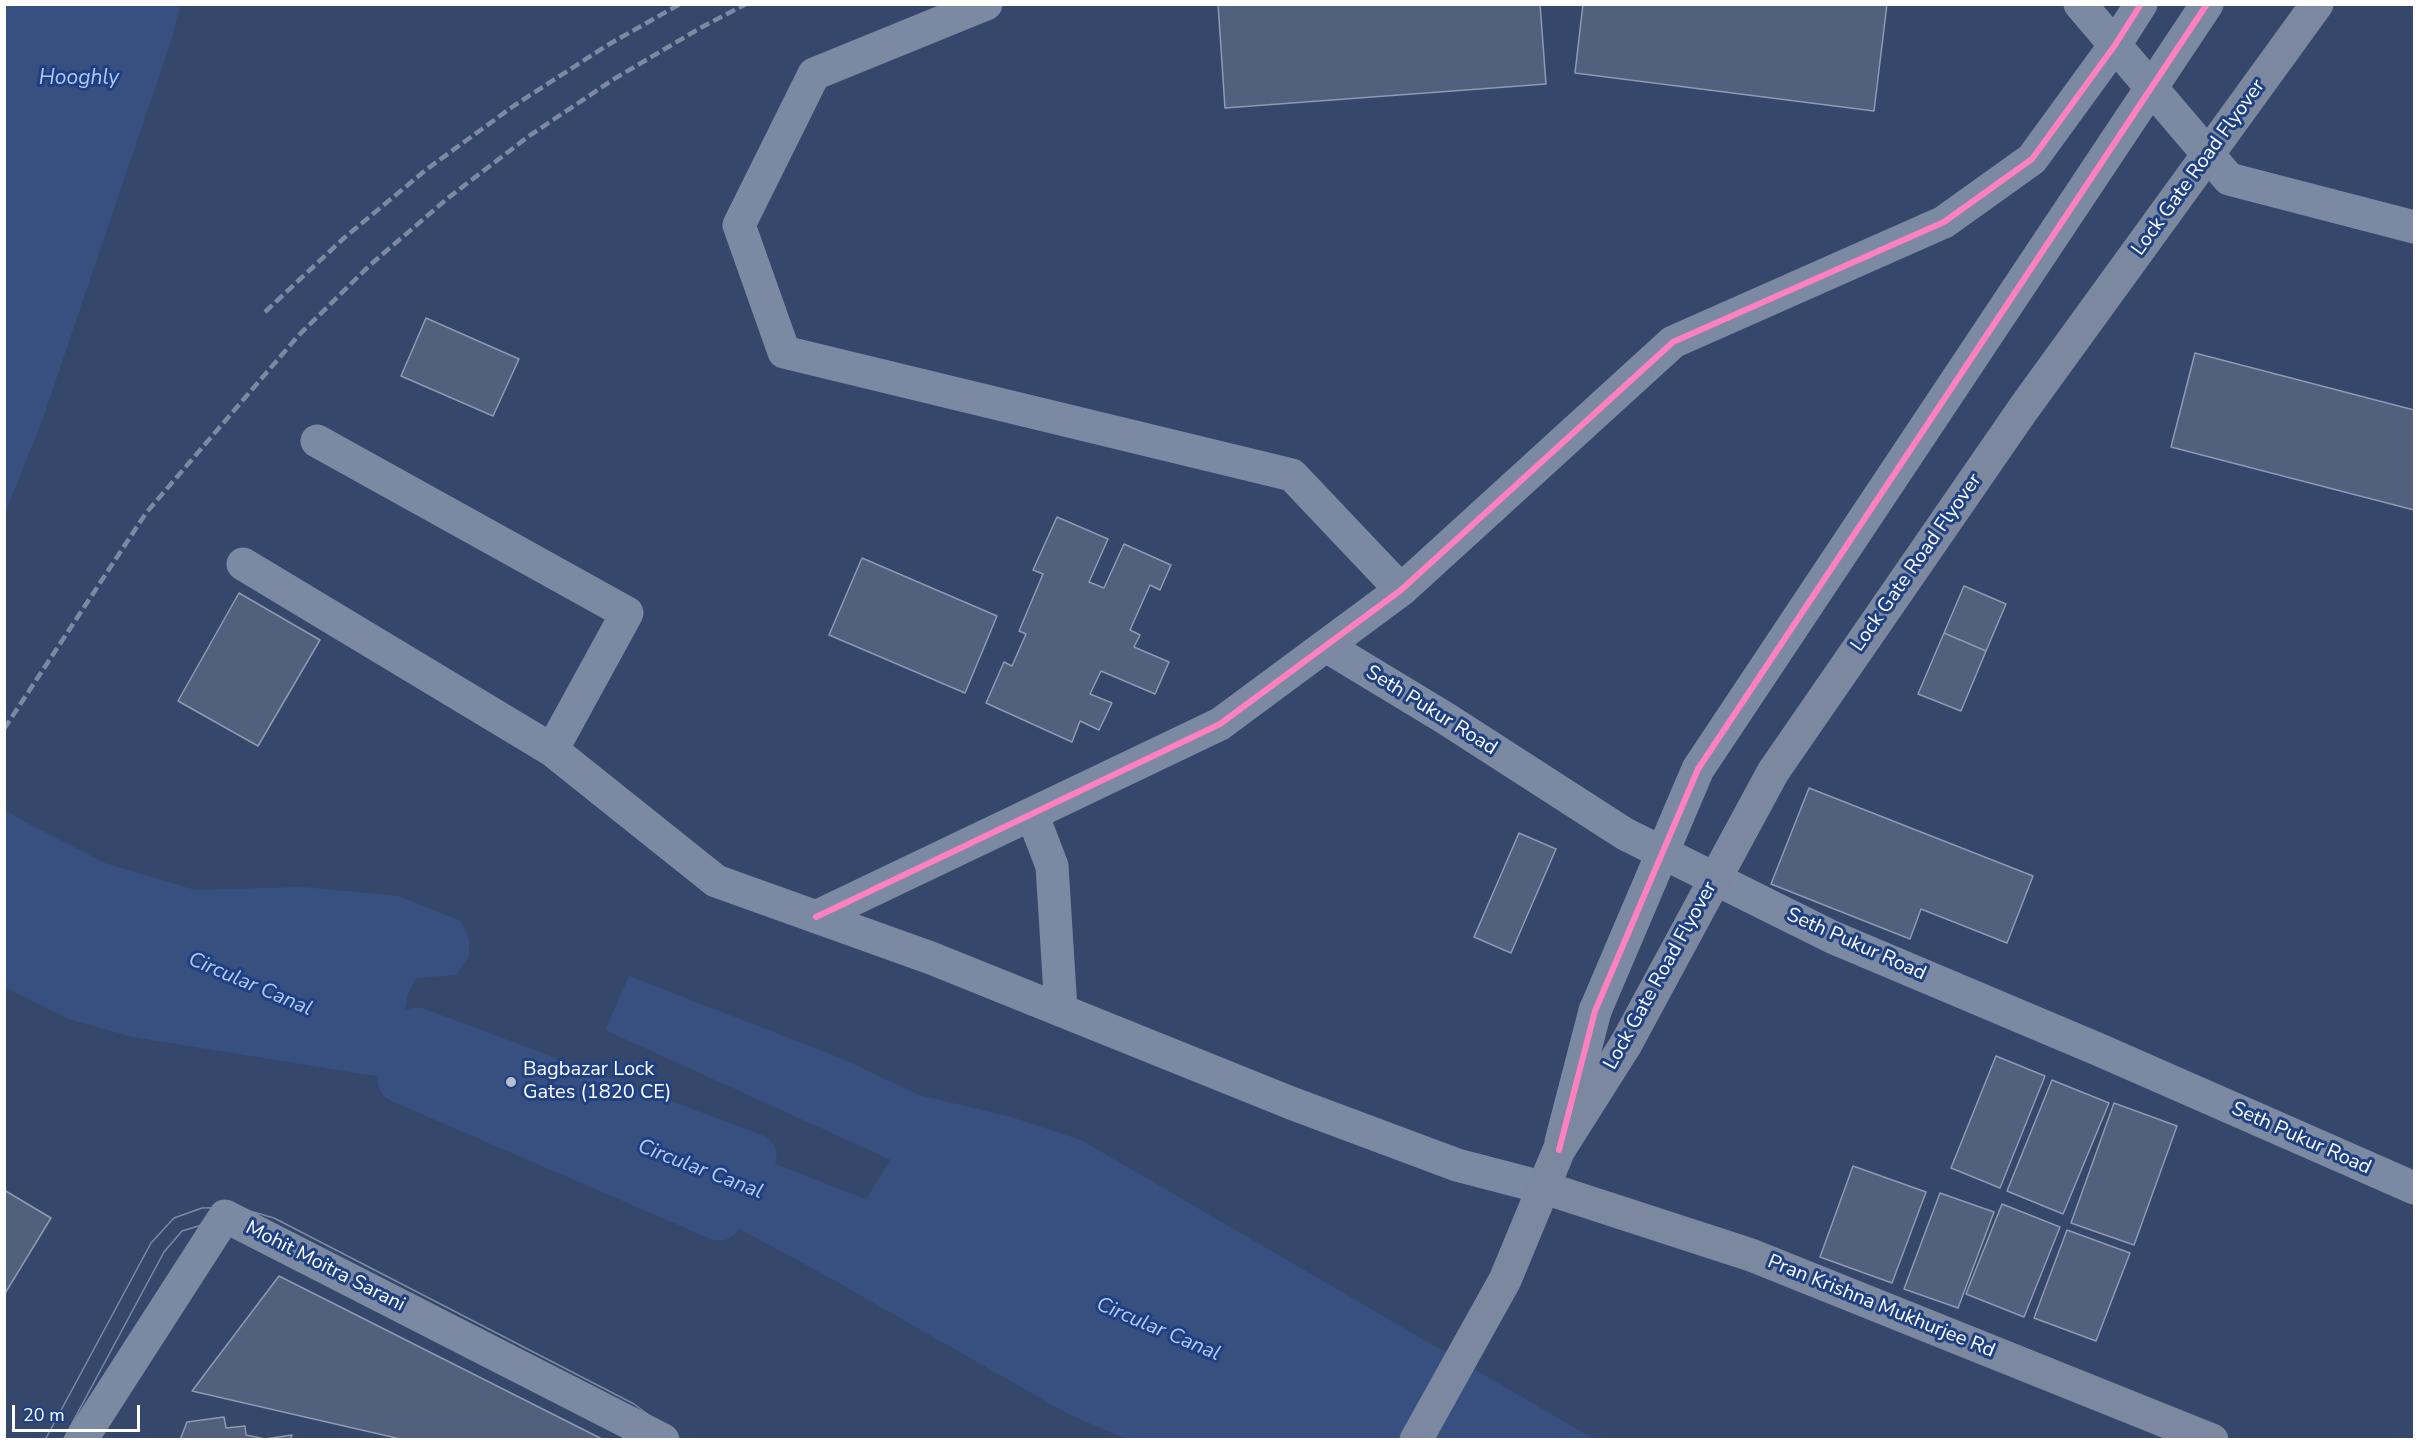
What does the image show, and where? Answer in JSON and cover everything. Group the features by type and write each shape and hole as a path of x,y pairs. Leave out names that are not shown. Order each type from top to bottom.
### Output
{"main road":[{"name":"Lock Gate Road Flyover","path":"1416,1440 1505,1280 1559,1150 1626,1044 1773,772 2024,408 2317,4"},
{"name":"Pran Krishna Mukhurjee Rd","path":"1545,1188 1750,1255 2212,1440"}],"street":[{"path":"986,4 814,74 739,225 784,352 1292,475 1401,590"},
{"path":"2080,4 2229,179 2415,228"},
{"path":"816,917 1220,724 1401,590 1672,342 1944,222 2032,159 2115,45 2141,4"},
{"path":"1559,1150 1595,1011 1698,769 2207,4"},
{"path":"317,441 627,613 552,750"},
{"path":"243,564 552,750 716,881 931,958 1291,1103 1457,1165 1545,1188"},
{"name":"Seth Pukur Road","path":"1326,646 1445,718 1624,834 1832,937 2102,1051 2415,1188"},
{"path":"1032,814 1052,866 1061,1011"},
{"name":"Mohit Moitra Sarani","path":"81,1440 225,1216 663,1440"}],"water":[{"name":"Hooghly","path":"5,4 180,5 171,41 42,421 5,513"},
{"path":"4,809 105,863 195,890 303,887 398,896 461,921 469,940 469,956 456,975 417,978 408,994 404,1014 417,1030 400,1080 133,1037 69,1019 5,987"},
{"path":"629,976 843,1059 919,1095 1011,1117 1081,1140 1594,1439 1127,1439 1070,1415 823,1274 719,1218 722,1181 754,1156 866,1199 891,1160 605,1030"}],"building":[{"path":"1218,4 1540,4 1546,84 1225,108"},
{"path":"1583,4 1887,4 1874,111 1575,73"},
{"path":"426,318 519,359 493,416 401,376"},
{"path":"2195,353 2414,410 2414,510 2171,447"},
{"path":"1057,517 1108,539 1089,582 1104,588 1124,544 1171,565 1160,590 1150,585 1130,630 1140,635 1134,647 1169,662 1155,694 1101,671 1090,694 1112,703 1099,730 1080,721 1072,742 986,703 1004,662 1012,666 1026,634 1019,631 1043,574 1033,570"},
{"path":"862,558 997,616 965,693 829,635"},
{"path":"1964,586 2006,604 1986,651 1944,633"},
{"path":"239,593 320,640 258,746 178,701"},
{"path":"1944,633 1986,651 1961,711 1918,694"},
{"path":"1809,788 2033,876 2007,943 1921,909 1910,939 1771,884"},
{"path":"1519,833 1556,849 1511,953 1474,937"},
{"path":"1996,1056 2045,1076 2000,1188 1951,1168"},
{"path":"2052,1080 2109,1103 2063,1214 2007,1191"},
{"path":"2114,1103 2177,1126 2134,1245 2071,1223"},
{"path":"1853,1166 1926,1192 1892,1283 1820,1257"},
{"path":"4,1190 51,1218 4,1295"},
{"path":"1940,1193 1994,1212 1958,1308 1904,1289"},
{"path":"2002,1204 2060,1227 2024,1317 1966,1294"},
{"path":"2067,1230 2130,1253 2096,1341 2034,1318"},
{"path":"279,1276 604,1440 405,1440 192,1391"},
{"path":"224,1417 226,1428 245,1426 246,1435 265,1439 292,1435 290,1440 180,1440 187,1422"}],"waterway":[{"name":"Circular Canal","path":"353,1027 722,1181 781,1200"},
{"path":"417,1030 754,1156 722,1181 719,1218 400,1080 417,1030"}],"tram line":[{"path":"45,1440 151,1243 174,1218 202,1208 236,1207 274,1218 634,1404 650,1416 669,1440"},
{"path":"63,1440 164,1252 182,1231 205,1224 234,1222 268,1234 624,1417 639,1428 649,1440"}],"railway":[{"path":"265,312 344,238 427,169 515,105 606,46 680,4"},
{"path":"4,729 146,513 298,336 370,265 448,198 529,136 614,79 746,4"}],"cycle path":[{"path":"816,917 1220,724 1401,590 1673,342 1944,222 2032,159 2115,45 2141,4"},
{"path":"1559,1150 1595,1011 1698,769 2207,4"}],"place":[{"name":"Bagbazar Lock Gates (1820 CE)","path":"511,1082"}]}
